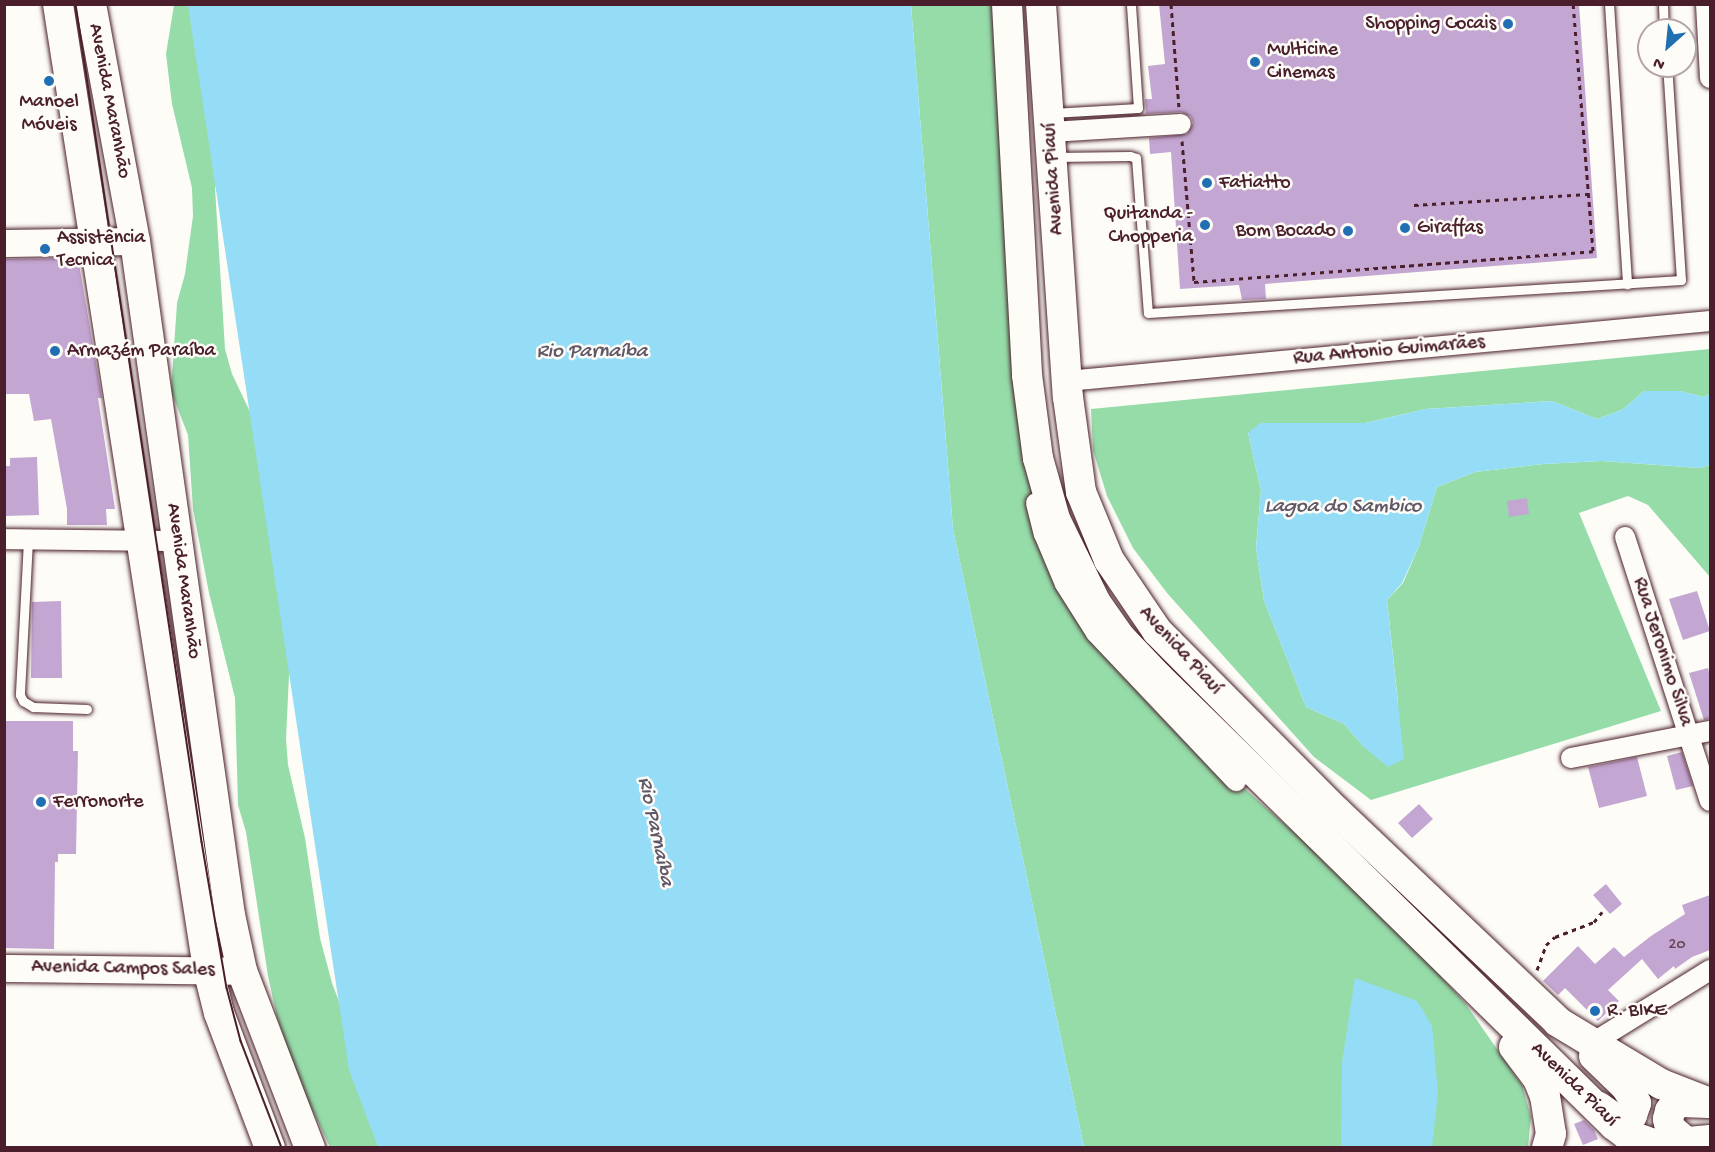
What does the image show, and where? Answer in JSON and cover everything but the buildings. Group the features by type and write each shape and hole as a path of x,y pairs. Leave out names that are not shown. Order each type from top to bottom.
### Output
{"main road":[{"name":"Avenida Maranhão","path":"58,4 93,242 208,969 219,1013 270,1148"},
{"name":"Avenida Maranhão","path":"91,4 135,241 230,915 242,971 310,1148"},
{"name":"Avenida Piauí","path":"1007,4 1027,375 1038,458 1055,519 1081,574 1120,637 1158,677 1614,1125 1635,1138 1656,1145 1700,1143"},
{"name":"Avenida Piauí","path":"1041,4 1067,381 1081,492 1109,560 1157,631 1336,811 1558,1022 1661,1084 1710,1104"},
{"path":"4,243 135,241"},
{"name":"Avenida Campos Sales","path":"4,968 242,971"},
{"name":"Avenida Piauí","path":"1460,975 1539,1079 1548,1111 1551,1134 1547,1148"},
{"path":"1558,1022 1626,1087 1636,1103 1632,1115 1624,1119 1614,1118 1594,1103"},
{"path":"1700,1143 1676,1136 1670,1128 1668,1119 1670,1111 1682,1102 1710,1104"}],"street":[{"path":"992,4 1019,412 1029,477 1044,534 1065,584 1096,633 1236,781"},
{"path":"1706,4 1710,78"},
{"path":"1051,134 1181,124"},
{"name":"Rua Antonio Guimarães","path":"1067,381 1710,321"},
{"name":"Rua Jeronimo Silva","path":"1625,537 1710,801"},
{"path":"4,540 177,541"},
{"path":"1571,758 1710,731"},
{"path":"1594,1042 1710,970"}],"lane":[{"path":"1051,134 1138,108 1131,4"},
{"path":"1609,4 1627,284"},
{"path":"1051,134 1136,158 1148,313 1681,280 1668,78"},
{"path":"28,540 20,695 23,701 33,707 87,709"}],"path":[{"path":"1171,4 1194,282 1593,251 1573,4"},
{"path":"1414,205 1588,194"},
{"path":"1526,990 1541,963 1546,945 1567,931 1594,922 1602,912"}],"green space":[{"path":"174,5 278,5 232,151 215,188 225,349 232,374 252,416 291,633 286,739 288,765 305,838 320,938 332,983 394,1147 330,1147 298,1080 277,1017 268,976 246,832 238,805 235,698 209,593 193,509 188,435 171,391 177,303 185,274 193,216 192,188 172,104 166,54"},
{"path":"911,5 992,5 1044,534 1236,781 1376,905 1465,1003 1522,1085 1531,1117 1528,1147 1084,1147 953,529"},
{"path":"1710,349 1710,394 1703,397 1680,391 1644,391 1622,410 1597,419 1552,401 1426,409 1365,423 1320,424 1248,433 1261,490 1256,548 1264,601 1306,707 1344,724 1364,747 1398,702 1387,600 1403,583 1419,546 1437,487 1475,472 1543,464 1602,461 1700,468 1710,465 1710,577 1648,505 1628,496 1579,513 1661,711 1371,800 1314,757 1167,593 1133,548 1107,496 1093,450 1091,409"}],"water":[{"name":"Rio Parnaíba","path":"188,5 911,5 953,529 1084,1147 378,1147 349,1070"},
{"name":"Lagoa do Sambico","path":"1644,391 1680,391 1703,397 1710,394 1710,465 1700,468 1602,461 1543,464 1475,472 1437,487 1419,546 1402,583 1387,600 1404,759 1388,767 1364,747 1344,724 1306,707 1264,601 1256,548 1261,490 1248,433 1260,423 1365,423 1426,409 1552,401 1597,419 1622,410"},
{"path":"1355,978 1417,1001 1432,1026 1438,1093 1432,1147 1341,1147 1342,1062"}],"tram line":[{"path":"76,4 202,842 227,988 241,1041 282,1148"}],"place":[{"name":"Shopping Cocais","path":"1508,24"},
{"name":"Multicine Cinemas","path":"1255,62"},
{"name":"Manoel Móveis","path":"49,81"},
{"name":"Fatiatto","path":"1207,183"},
{"name":"Quitanda - Chopperia","path":"1205,225"},
{"name":"Giraffas","path":"1405,228"},
{"name":"Bom Bocado","path":"1348,231"},
{"name":"Assistência Tecnica","path":"45,249"},
{"name":"Armazém Paraíba","path":"55,351"},
{"name":"Ferronorte","path":"41,802"},
{"name":"R. BIKE","path":"1595,1011"}]}
